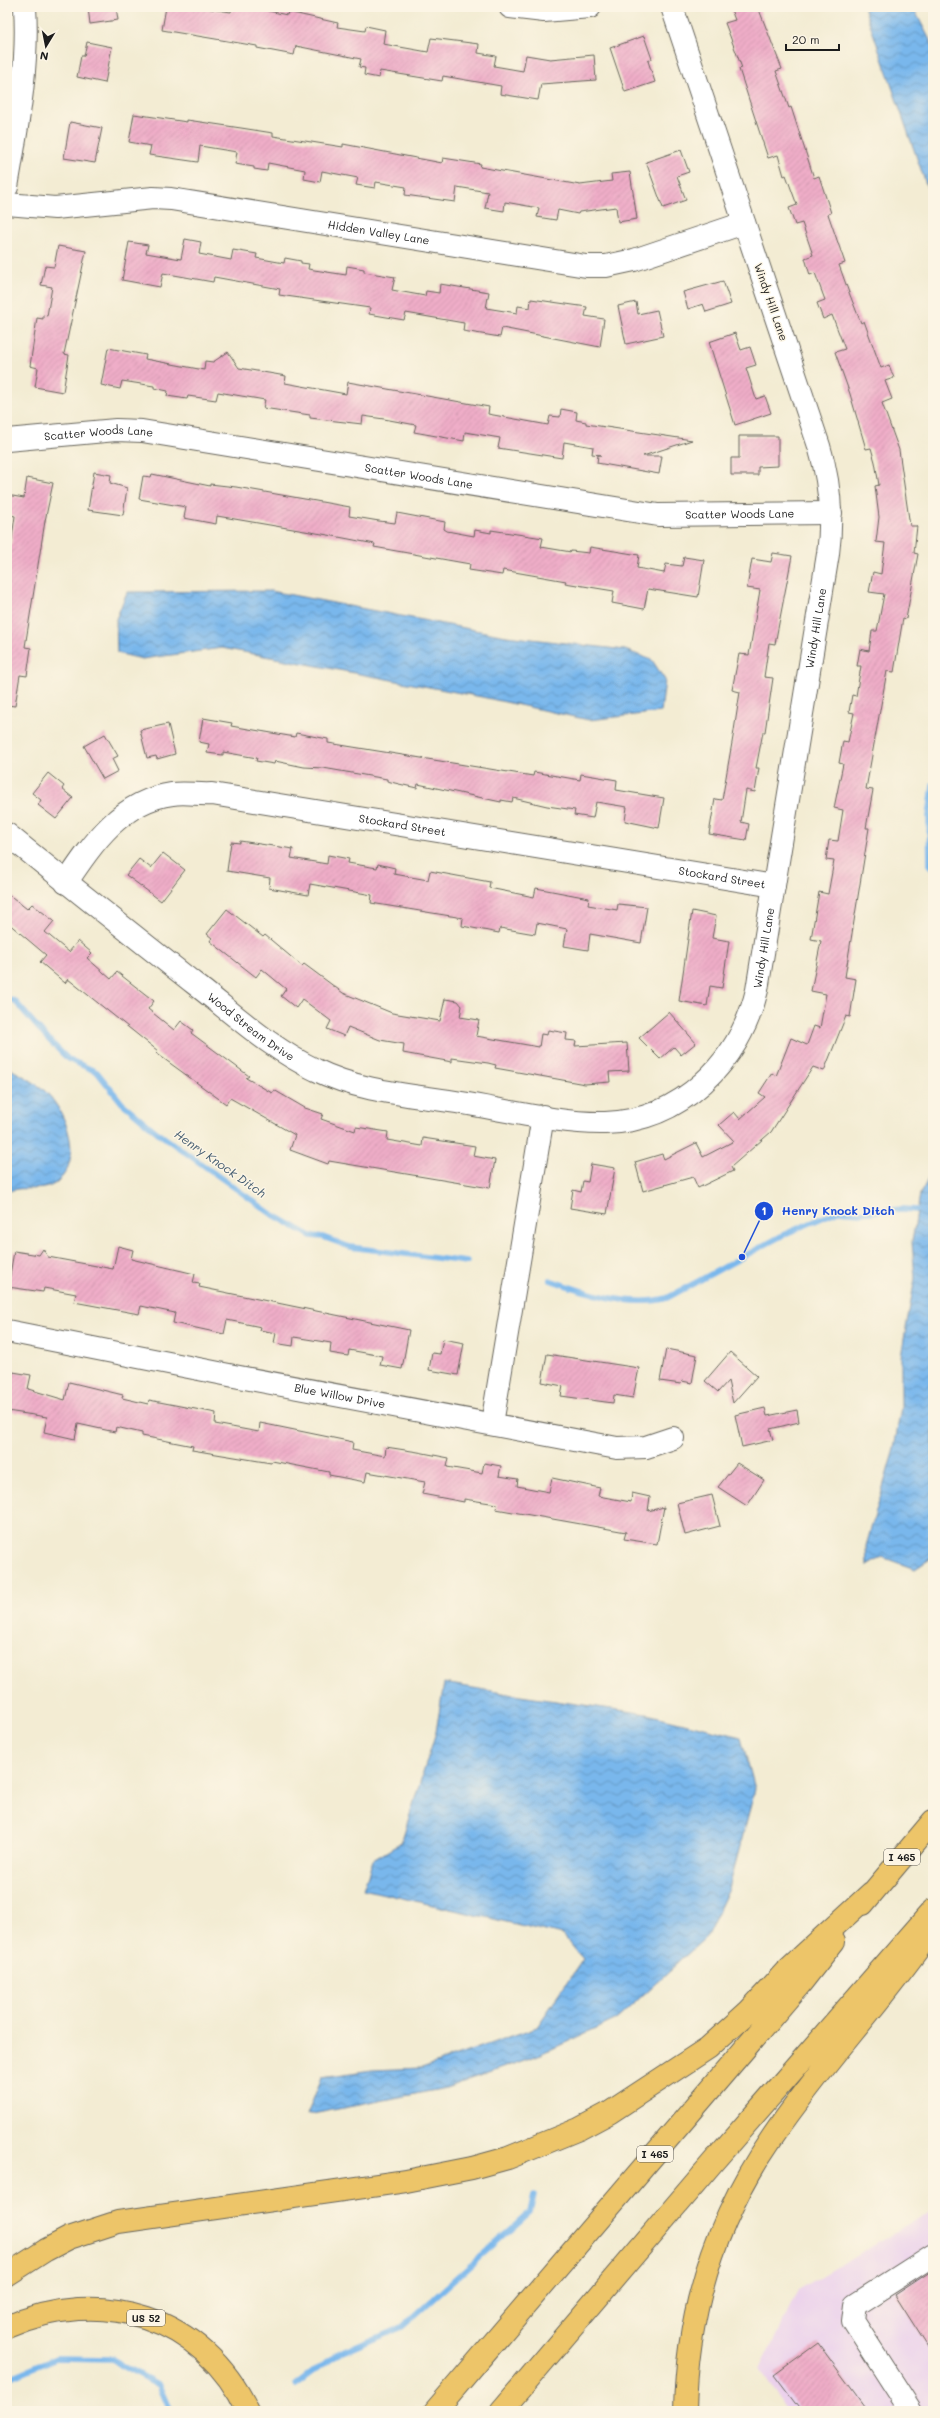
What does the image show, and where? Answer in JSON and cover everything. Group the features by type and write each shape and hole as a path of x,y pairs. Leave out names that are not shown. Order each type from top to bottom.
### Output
{"highway":[{"name":"I 465","path":"435,2411 801,1983 871,1893 933,1821"},
{"path":"7,2275 46,2250 69,2238 118,2222 406,2182 472,2168 508,2158 579,2129 609,2113 708,2048 749,2011 786,1971 871,1893"},
{"path":"501,2411 718,2156 933,1910"},
{"path":"685,2411 686,2372 696,2308 715,2244 729,2212 772,2136 811,2084 903,1972 933,1928"},
{"name":"US 52","path":"7,2327 27,2318 70,2308 92,2308 134,2313 154,2321 193,2342 222,2369 234,2385 248,2411"}],"street":[{"path":"7,187 16,69 25,7"},
{"path":"510,7 544,12 590,7"},
{"name":"Windy Hill Lane","path":"543,1116 603,1123 639,1118 676,1103 707,1081 735,1047 751,1012 774,886 828,554 831,512 829,485 819,446 672,7"},
{"name":"Hidden Valley Lane","path":"7,204 55,208 153,198 171,199 586,266 606,266 634,260 744,223"},
{"name":"Scatter Woods Lane","path":"7,440 116,430 142,431 658,515 831,512"},
{"name":"Stockard Street","path":"66,883 94,842 116,819 139,804 152,799 189,792 212,794 774,886"},
{"name":"Wood Stream Drive","path":"7,834 66,883 271,1044 317,1071 361,1086 543,1116"},
{"path":"492,1424 543,1116"},
{"name":"Blue Willow Drive","path":"7,1331 617,1448 646,1447 673,1438"},
{"path":"911,2411 853,2321 855,2305 933,2255"}],"shaded area":[{"path":"933,2210 933,2411 788,2411 760,2369 798,2290"}],"water":[{"path":"864,7 913,7 933,46 933,204"},
{"path":"271,591 506,636 625,650 652,660 665,680 661,712 589,720 482,697 222,648 142,659 117,653 116,619 127,592"},
{"path":"7,1067 42,1088 54,1101 66,1124 70,1137 70,1162 65,1173 51,1186 39,1189 15,1189 10,1191 7,1188"},
{"path":"933,1170 933,1557 915,1569 882,1557 867,1566 866,1546 894,1449 901,1407 901,1356 915,1278 912,1242 920,1194"},
{"path":"444,1683 520,1696 647,1714 741,1737 755,1789 729,1888 707,1936 617,2019 541,2054 446,2088 307,2115 322,2077 372,2070 422,2068 537,2027 583,1959 563,1935 363,1889 373,1860 401,1843 436,1732"}],"building":[{"path":"88,7 116,7 118,20 90,24"},
{"path":"166,7 198,7 231,12 232,7 250,7 287,15 288,12 338,23 337,27 365,31 366,26 385,30 383,44 428,52 431,38 479,44 478,53 496,56 494,66 523,71 526,55 550,59 594,55 596,80 541,84 538,100 500,94 501,86 443,76 442,81 380,71 379,78 364,75 365,68 359,67 361,59 296,46 294,55 257,48 257,46 162,30"},
{"path":"730,7 758,7 782,69 776,71 789,108 791,107 814,178 819,176 831,213 828,214 845,263 839,265 848,290 861,323 864,321 881,368 889,365 894,378 885,381 892,399 882,403 899,450 910,526 917,526 914,553 918,554 906,619 903,618 894,672 887,671 866,789 873,790 866,828 869,828 845,977 856,979 850,1017 846,1016 824,1071 813,1067 771,1132 731,1167 733,1171 698,1188 693,1177 643,1191 635,1162 662,1154 664,1159 696,1143 703,1157 734,1141 719,1125 734,1112 740,1119 765,1097 759,1093 772,1073 776,1076 791,1038 807,1045 814,1026 820,1028 826,994 811,991 821,941 811,939 819,892 828,894 834,861 826,860 829,840 838,841 843,810 834,808 843,764 839,763 843,741 848,742 854,713 849,712 852,695 856,696 861,666 857,666 860,649 869,651 872,631 877,631 884,594 869,592 873,572 881,574 885,543 876,542 879,517 875,486 879,485 875,462 871,448 866,449 850,394 835,352 845,349 832,315 823,319 817,303 825,300 815,273 810,275 805,258 813,255 802,223 795,225 789,208 797,205 786,175 784,176 778,155 768,158 739,69 742,68 725,23 735,20"},
{"path":"644,36 652,59 648,61 655,82 625,92 610,48"},
{"path":"87,42 112,47 105,83 77,77 81,56 84,56"},
{"path":"134,114 187,122 187,120 273,133 273,136 343,147 343,144 442,163 443,158 481,164 480,167 580,185 612,181 611,174 630,172 637,219 618,222 616,207 579,212 578,214 558,210 556,220 537,217 539,208 505,202 504,211 485,208 488,192 457,187 455,202 405,195 406,187 376,182 375,188 356,185 358,178 322,171 320,182 304,179 305,170 268,163 267,171 235,164 237,152 200,146 198,162 149,155 151,146 129,142"},
{"path":"70,122 102,128 95,163 64,158"},
{"path":"681,150 689,172 677,176 686,200 663,208 646,162"},
{"path":"185,239 201,242 199,254 231,260 233,250 257,254 256,258 284,263 285,258 301,261 301,263 309,264 308,269 346,275 347,266 364,269 364,272 395,277 392,290 425,296 426,291 439,293 440,284 489,292 486,308 517,313 518,306 530,308 531,299 587,307 585,316 604,319 600,347 502,328 500,337 463,331 464,323 406,313 404,320 369,314 370,308 279,295 280,289 214,277 213,282 163,273 160,287 122,280 129,242 148,245 146,253 181,259"},
{"path":"58,246 86,251 64,354 69,355 63,392 35,387 38,368 30,366 37,318 43,319 43,315 47,316 52,287 41,285 45,266 54,267"},
{"path":"723,281 731,304 706,312 703,304 688,309 683,292"},
{"path":"636,302 638,314 657,310 663,336 626,344 618,306"},
{"path":"735,333 741,350 750,347 756,365 746,368 756,399 765,396 771,413 735,425 709,342"},
{"path":"108,348 146,355 145,359 204,370 205,361 213,362 228,352 239,368 286,376 285,383 346,394 348,382 489,407 488,414 548,425 550,416 560,417 561,409 577,412 576,420 586,422 586,424 692,440 643,456 662,456 659,474 597,463 598,455 601,455 592,454 593,447 564,442 562,458 498,448 500,438 465,432 464,441 414,432 416,425 384,419 363,416 362,424 310,418 310,415 263,408 265,400 218,392 216,400 188,396 187,399 167,396 168,391 154,388 154,386 122,381 120,389 101,385"},
{"path":"739,436 778,436 778,466 758,467 758,475 731,475 731,458 739,458"},
{"path":"94,472 111,475 110,483 127,488 123,515 88,510"},
{"path":"152,474 210,486 210,484 236,487 350,507 349,516 379,521 395,523 397,513 445,522 444,529 447,531 474,536 475,530 491,533 491,530 543,538 541,547 571,552 589,553 590,547 639,555 637,568 664,573 666,564 682,566 684,557 704,560 698,597 648,589 644,609 612,603 614,591 565,583 566,581 503,570 502,575 469,570 470,564 374,547 375,544 328,535 217,516 216,524 184,518 186,507 139,499 143,476 151,477"},
{"path":"27,478 53,483 45,521 25,647 31,648 27,676 20,675 15,706 7,705 7,552 10,552 15,516 7,514 7,495 24,498"},
{"path":"773,553 792,556 775,644 769,643 764,677 773,678 765,732 763,732 756,768 759,768 755,792 746,790 741,822 749,824 746,840 709,834 715,799 722,800 733,737 740,692 732,690 739,654 749,655 760,590 747,588 752,559 771,562"},
{"path":"203,718 232,723 231,726 295,737 296,733 328,739 328,743 533,776 534,772 580,780 581,774 617,780 616,790 664,798 659,828 625,821 627,807 596,802 593,818 574,815 575,810 547,806 513,798 512,802 501,800 501,802 418,784 417,788 387,781 387,779 323,768 304,767 275,761 274,764 256,761 257,758 223,752 223,755 207,753 209,744 199,742"},
{"path":"168,724 175,754 157,759 156,756 147,758 140,730"},
{"path":"105,734 118,756 112,759 118,771 103,779 84,746"},
{"path":"48,773 64,786 62,789 73,798 56,819 38,805 41,800 32,793"},
{"path":"240,841 293,849 291,858 327,864 328,855 349,859 348,863 377,868 378,864 395,868 394,874 428,880 430,871 490,882 489,888 534,897 536,888 589,898 588,905 617,910 618,904 647,907 641,943 590,934 588,950 564,946 567,929 537,923 535,934 500,928 499,933 462,926 463,918 371,903 372,895 310,884 308,895 269,888 270,878 227,871 231,842 240,843"},
{"path":"163,853 185,870 161,901 126,875 139,859 151,868"},
{"path":"7,893 27,909 32,904 54,921 45,932 69,952 78,941 92,953 87,958 111,979 117,972 154,1001 148,1009 174,1030 181,1021 193,1030 191,1033 249,1076 246,1078 272,1093 274,1090 305,1108 323,1114 321,1119 355,1131 356,1127 388,1132 387,1140 422,1146 423,1138 475,1146 473,1156 495,1160 490,1188 329,1161 328,1164 290,1150 295,1135 230,1098 226,1104 156,1053 158,1051 68,979 65,983 40,962 46,955 7,922"},
{"path":"227,909 263,937 265,935 302,966 304,964 343,993 392,1013 440,1021 445,999 458,1001 462,1006 460,1017 479,1020 476,1036 539,1047 541,1034 547,1035 548,1030 567,1033 566,1040 576,1041 575,1046 627,1043 629,1071 609,1072 610,1082 585,1084 495,1068 496,1065 488,1063 452,1058 452,1062 403,1053 404,1044 380,1040 348,1027 344,1036 327,1029 331,1021 302,999 296,1008 281,996 286,989 262,969 256,977 210,941 212,938 207,934"},
{"path":"692,911 716,916 712,938 729,941 722,988 710,986 707,1006 679,1001"},
{"path":"669,1012 696,1043 681,1055 674,1047 660,1059 639,1038"},
{"path":"591,1164 615,1168 607,1214 570,1208 573,1190 581,1192 583,1181 588,1182"},
{"path":"118,1246 133,1250 131,1259 195,1274 193,1283 200,1284 199,1287 409,1330 402,1369 380,1365 382,1356 349,1350 348,1356 330,1353 331,1343 294,1337 293,1346 274,1343 276,1333 260,1330 261,1327 227,1320 224,1334 173,1323 175,1313 141,1306 139,1314 74,1302 76,1294 44,1288 43,1292 8,1287 14,1251 39,1255 43,1249 48,1257 113,1269"},
{"path":"443,1339 464,1343 458,1375 429,1370 432,1353 440,1354"},
{"path":"666,1349 697,1355 692,1383 682,1381 681,1384 660,1381"},
{"path":"730,1352 757,1376 733,1403 728,1381 718,1392 705,1381"},
{"path":"547,1354 639,1368 633,1398 614,1395 613,1403 561,1396 563,1386 542,1382"},
{"path":"13,1372 31,1375 28,1389 65,1400 69,1382 123,1395 122,1398 148,1404 149,1400 216,1413 215,1424 259,1432 260,1423 353,1442 352,1450 385,1456 386,1447 449,1458 447,1467 482,1473 484,1463 501,1466 499,1476 518,1479 517,1486 549,1492 552,1478 600,1488 598,1496 631,1502 632,1493 650,1497 648,1511 664,1507 657,1544 624,1539 626,1532 496,1509 497,1504 464,1499 464,1502 422,1494 425,1482 367,1472 365,1482 329,1475 329,1472 272,1461 271,1463 192,1450 193,1446 142,1436 142,1433 116,1427 115,1432 78,1424 75,1439 44,1432 47,1417 7,1411 7,1380 12,1381"},
{"path":"765,1408 767,1416 797,1410 799,1422 770,1429 773,1440 742,1447 735,1415"},
{"path":"737,1463 764,1480 747,1506 718,1487"},
{"path":"712,1495 720,1526 685,1535 677,1503"},
{"path":"933,2270 933,2355 895,2295"},
{"path":"818,2343 868,2411 801,2411 774,2375"}],"waterway":[{"path":"933,785 929,817 930,866 933,870"},
{"name":"Henry Knock Ditch","path":"7,998 15,1001 44,1035 68,1059 97,1072 122,1103 158,1133 270,1213 311,1236 323,1237 350,1247 467,1262"},
{"name":"Henry Knock Ditch","path":"550,1280 592,1294 623,1300 653,1301 667,1298 785,1234 838,1211 860,1213 902,1209 933,1211"},
{"path":"296,2385 334,2356 402,2327 530,2212 534,2195"},
{"path":"7,2379 57,2358 112,2359 159,2385 170,2411"}],"place":[{"name":"Henry Knock Ditch","path":"742,1257"}]}
